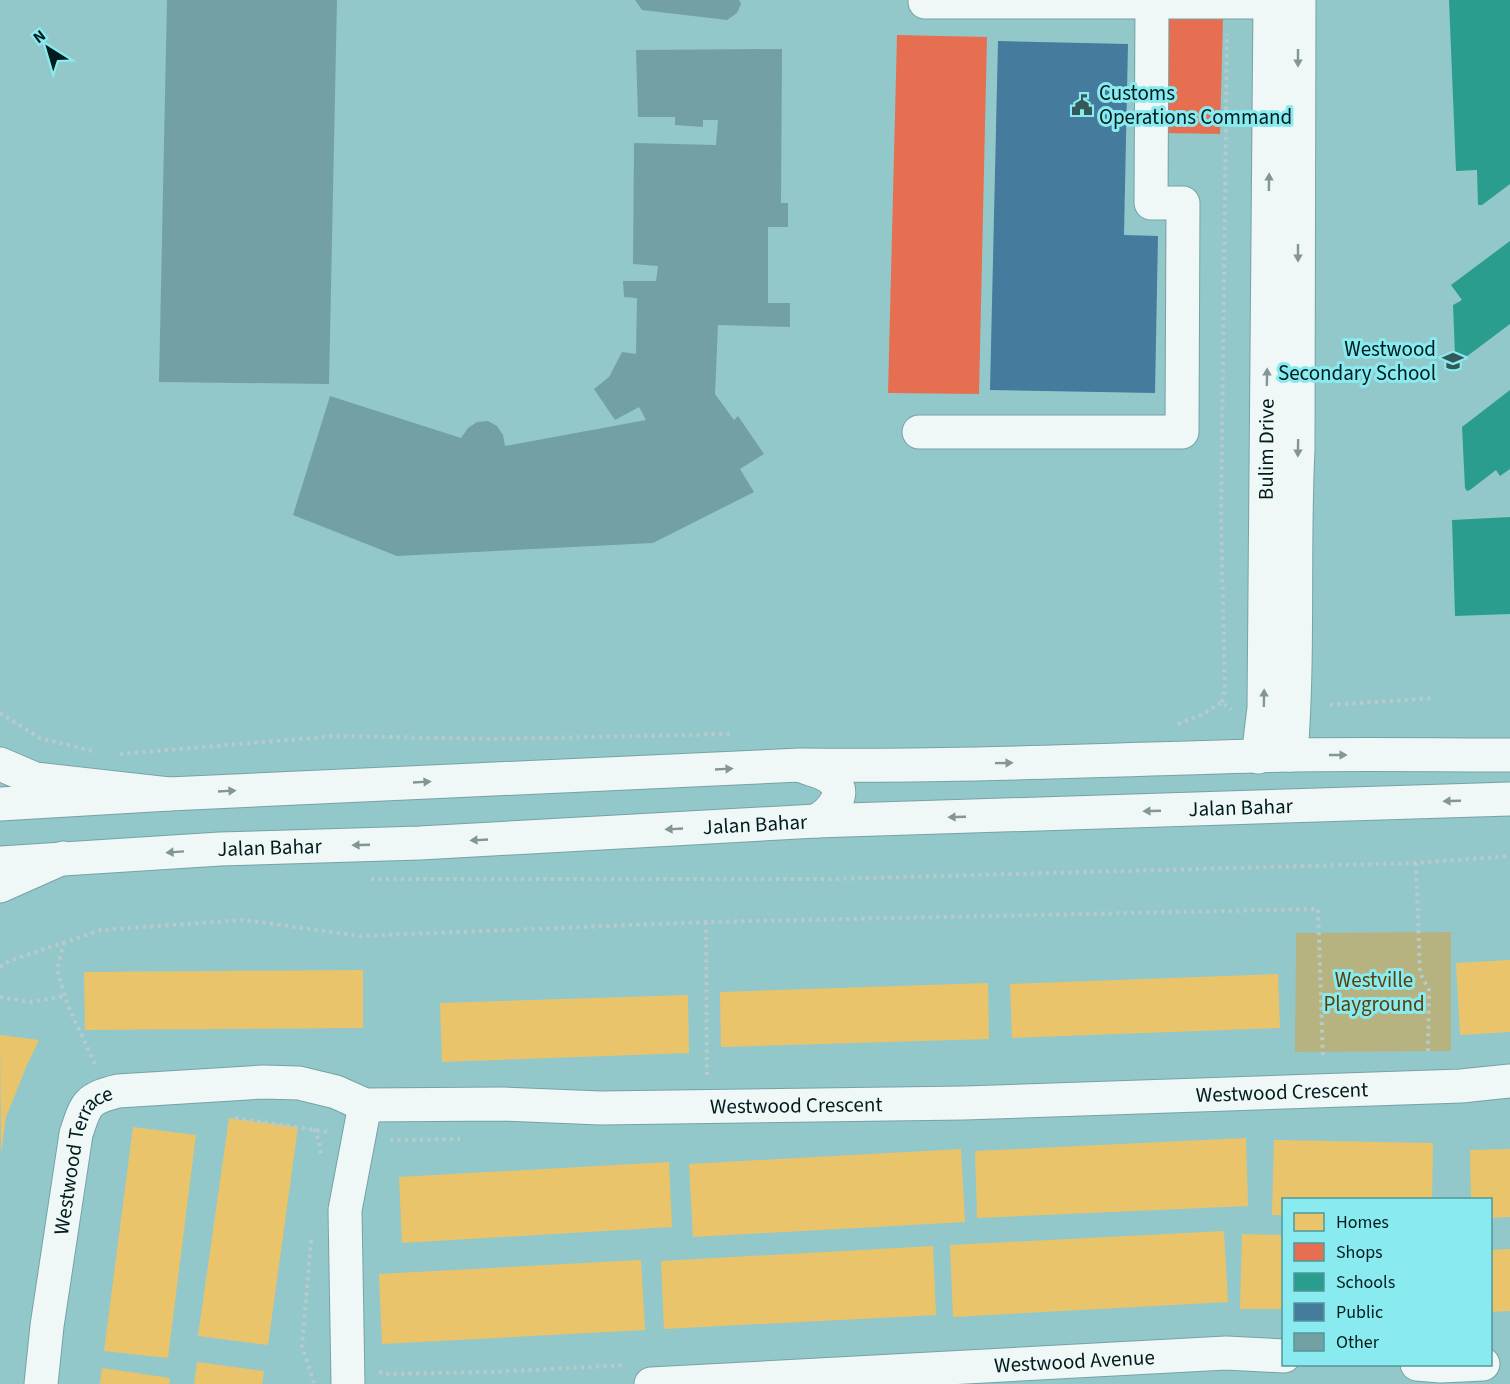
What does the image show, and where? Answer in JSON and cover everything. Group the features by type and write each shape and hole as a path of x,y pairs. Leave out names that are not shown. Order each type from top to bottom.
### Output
{"main road":[{"path":"925,2 1227,3 1284,1"},
{"name":"Bulim Drive","path":"1284,1 1298,449 1295,704 1291,755"},
{"name":"Bulim Drive","path":"1258,757 1264,708 1284,1"},
{"path":"919,432 1182,432 1183,203 1151,203 1152,2"},
{"path":"0,804 800,765 873,766 1291,755 1510,754"},
{"path":"0,764 35,779 169,794"},
{"path":"800,765 823,773 837,784 836,804 830,812 816,821"},
{"name":"Jalan Bahar","path":"0,863 220,849 420,843 816,821 1510,799"},
{"path":"0,886 63,858"},
{"name":"Westwood Crescent","path":"362,1121 503,1104 601,1108 964,1102 1454,1086 1510,1081"},
{"name":"Westwood Terrace","path":"41,1384 47,1326 76,1134 85,1108 97,1096 128,1090 263,1082 299,1083 336,1092 362,1121"},
{"path":"348,1384 345,1210 362,1121"},
{"name":"Westwood Avenue","path":"651,1384 1226,1353 1282,1356"},
{"path":"1492,1364 1510,1364"},
{"path":"1433,1372 1477,1366"}],"path":[{"path":"1168,724 1179,724 1201,715 1222,702 1225,687 1221,522 1227,3"},
{"path":"1330,705 1434,698"},
{"path":"1222,702 1232,711"},
{"path":"0,713 40,738 100,753"},
{"path":"111,755 336,736 494,739 741,734"},
{"path":"361,879 832,879 1416,863 1510,856"},
{"path":"1416,863 1420,973 1429,990 1427,1061"},
{"path":"0,967 9,961 101,930 244,920 360,936 706,921 1318,909 1323,1063"},
{"path":"706,921 707,1077"},
{"path":"64,941 57,970 65,996 97,1068"},
{"path":"0,997 30,1002 65,996"},
{"path":"228,1117 314,1129 362,1121"},
{"path":"314,1129 320,1141 320,1166"},
{"path":"312,1234 302,1346 314,1384"}],"green space":[{"name":"Westville Playground","path":"1451,932 1451,1051 1295,1052 1296,933"}],"building: Homes":[{"path":"1510,960 1510,1032 1460,1035 1456,963"},
{"path":"363,970 363,1028 85,1030 84,972"},
{"path":"1278,974 1280,1028 1012,1038 1010,984"},
{"path":"988,983 989,1039 721,1047 720,992"},
{"path":"688,995 689,1053 442,1062 440,1003"},
{"path":"0,1035 39,1040 6,1117 1,1154"},
{"path":"229,1118 298,1127 268,1345 198,1336"},
{"path":"133,1127 196,1135 168,1358 104,1351"},
{"path":"1246,1138 1248,1206 977,1218 975,1151"},
{"path":"1274,1140 1433,1143 1432,1198 1282,1198 1282,1215 1272,1215"},
{"path":"961,1149 965,1222 693,1237 689,1164"},
{"path":"1510,1149 1510,1217 1492,1218 1492,1198 1471,1198 1470,1150"},
{"path":"669,1162 672,1227 402,1243 399,1177"},
{"path":"1224,1231 1228,1302 953,1317 950,1245"},
{"path":"1242,1234 1282,1235 1282,1309 1240,1309"},
{"path":"933,1246 936,1315 664,1329 661,1261"},
{"path":"1510,1249 1510,1311 1492,1312 1492,1250"},
{"path":"641,1260 645,1330 382,1344 379,1274"},
{"path":"197,1362 264,1371 262,1384 194,1384"},
{"path":"102,1368 170,1378 169,1384 100,1384"}],"building: Shops":[{"path":"1168,18 1223,19 1220,134 1165,133"},
{"path":"897,35 987,37 979,394 888,393"}],"building: Schools":[{"path":"1449,0 1510,0 1510,184 1482,205 1478,205 1477,170 1456,171"},
{"path":"1510,241 1510,324 1462,360 1458,360 1455,356 1453,305 1462,300 1451,285"},
{"path":"1510,390 1510,469 1500,476 1496,470 1467,491 1462,427"},
{"path":"1510,517 1510,614 1455,616 1452,520"}],"building: Public":[{"path":"998,41 1128,44 1124,235 1158,236 1155,393 990,390"}],"building: Other":[{"path":"167,0 337,0 329,384 159,382"},
{"path":"635,0 739,0 741,4 737,13 727,20 642,10"},
{"path":"782,49 781,203 788,203 788,227 768,227 768,303 790,303 790,327 718,325 715,394 734,420 738,416 764,454 740,469 754,492 653,543 397,556 293,515 330,396 461,438 468,428 477,422 488,421 497,426 503,435 505,446 646,420 639,407 615,420 594,389 609,377 622,352 636,354 637,298 624,297 623,281 656,281 658,266 633,264 634,143 716,145 718,120 703,120 703,127 675,125 675,117 638,117 636,50"}],"place":[{"name":"Customs Operations Command","path":"1082,105"},
{"name":"Westwood Secondary School","path":"1453,361"}]}
